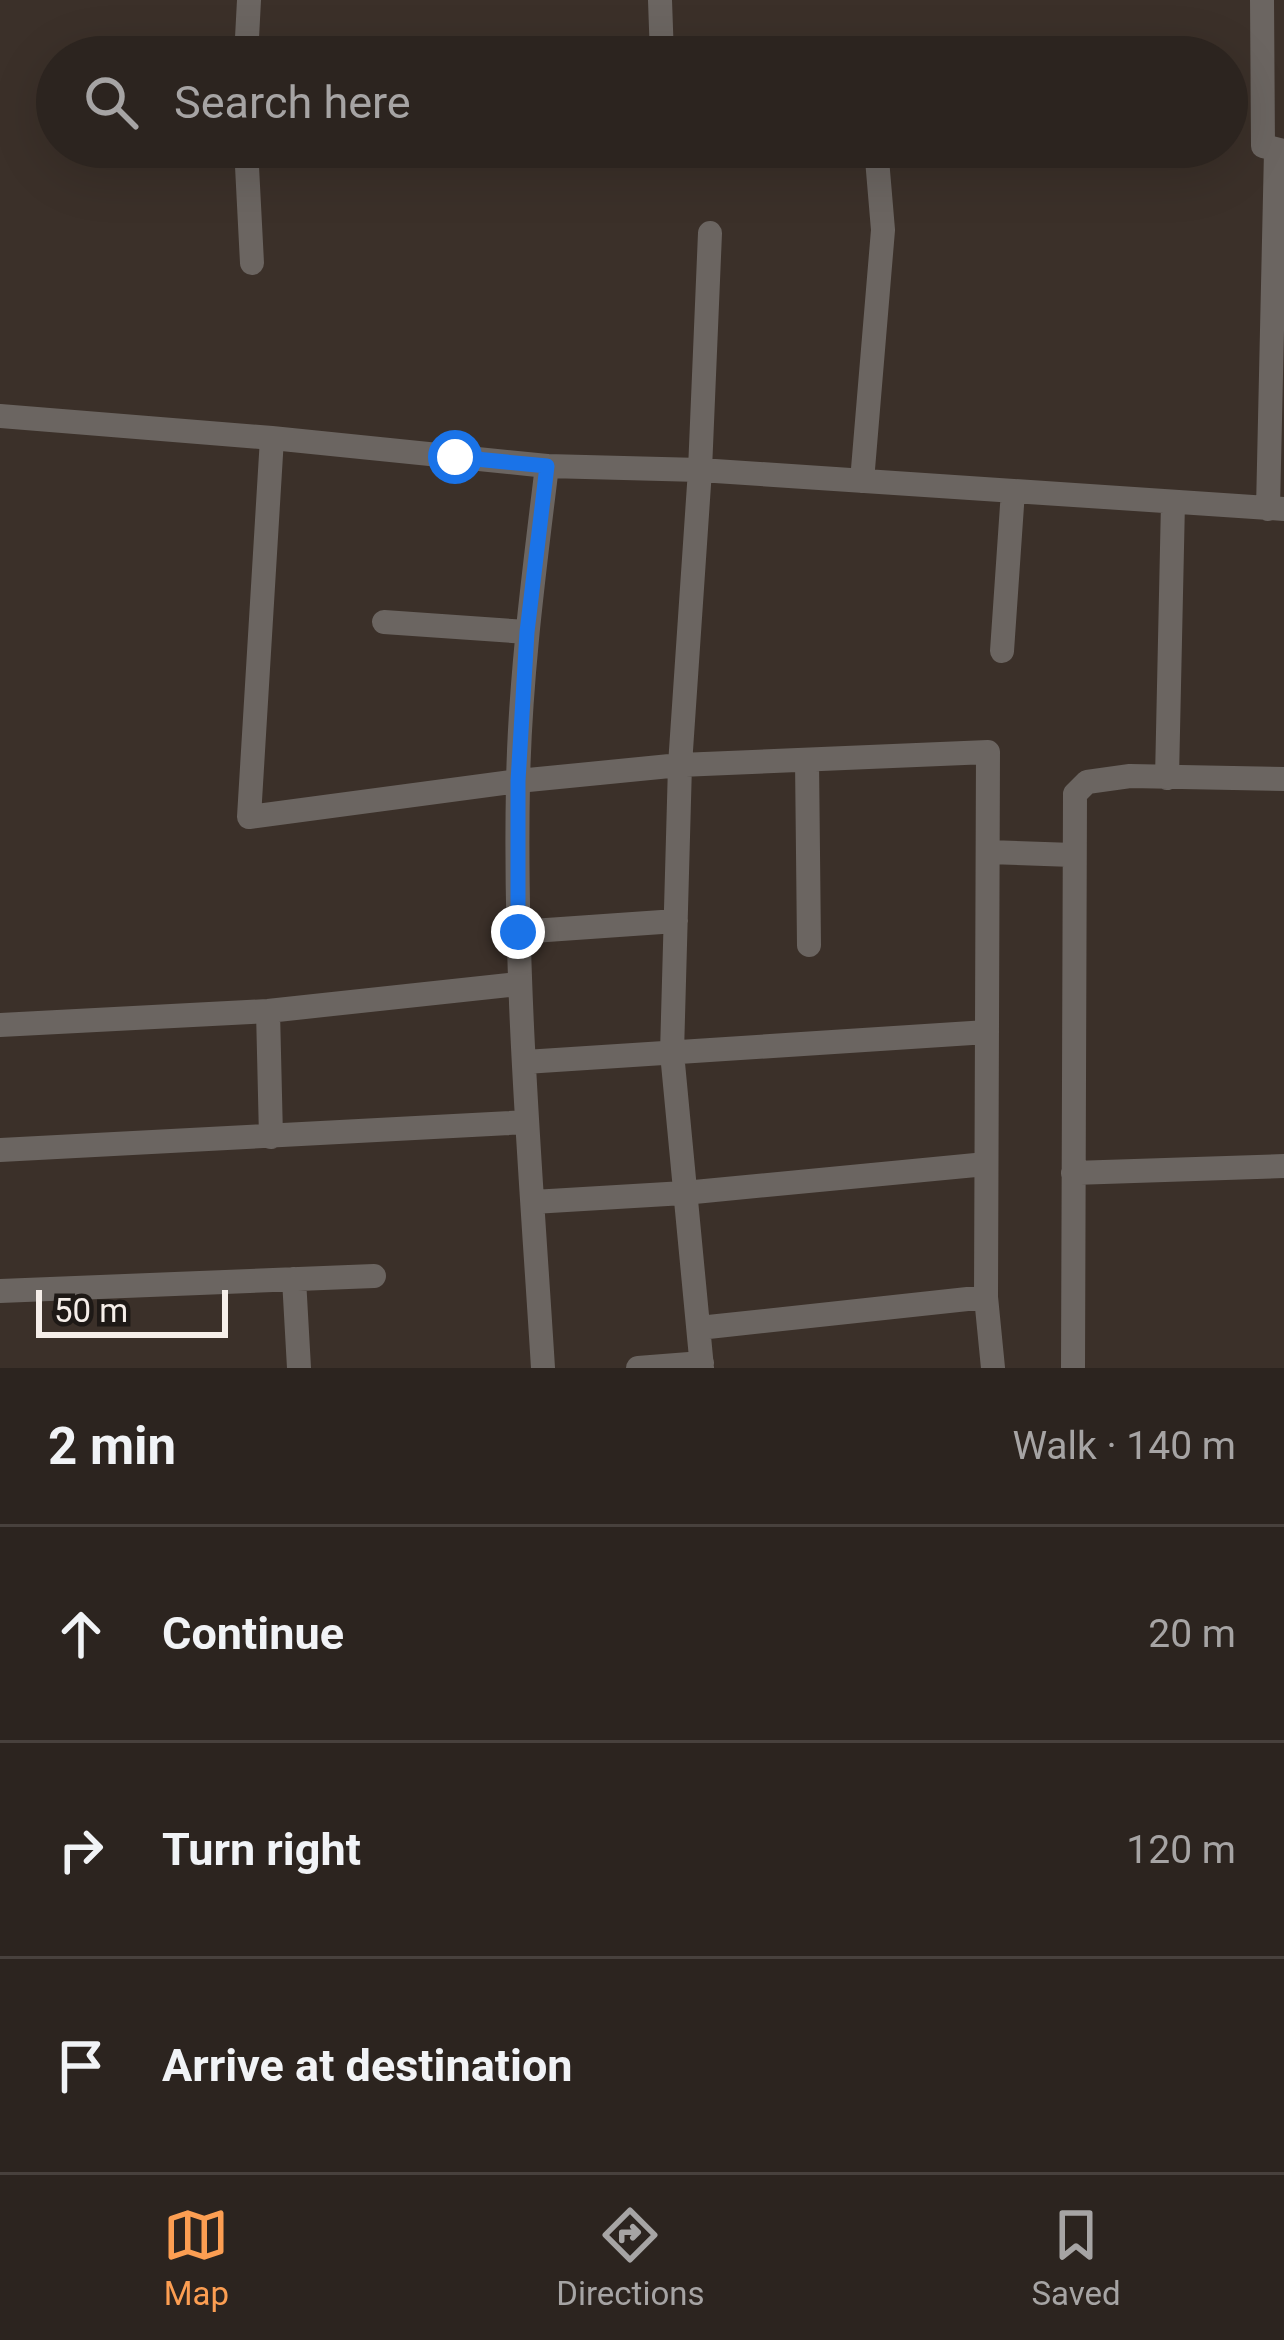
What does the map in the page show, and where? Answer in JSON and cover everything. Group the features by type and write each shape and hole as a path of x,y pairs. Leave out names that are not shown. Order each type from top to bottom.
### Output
{"street":[{"path":"247,36 249,0"},
{"path":"660,0 661,36"},
{"path":"0,416 547,466 700,470 1276,509 1280,151 1263,146 1262,0"},
{"path":"247,168 252,263"},
{"path":"862,481 883,230 878,168"},
{"path":"638,1368 702,1365 672,1053 680,765 710,232"},
{"path":"272,438 249,817 680,765 988,752 986,1297 993,1368"},
{"path":"543,1368 518,984 518,781 527,632 547,466"},
{"path":"1002,651 1013,491"},
{"path":"1167,778 1173,502"},
{"path":"384,622 527,632"},
{"path":"806,760 808,945"},
{"path":"1073,1368 1072,855 1073,808 1080,787 1097,779 1284,779"},
{"path":"988,852 1072,855"},
{"path":"518,932 676,921"},
{"path":"0,1025 268,1012 518,984"},
{"path":"268,1012 271,1137"},
{"path":"525,1062 987,1032"},
{"path":"0,1150 527,1122"},
{"path":"533,1202 684,1193 986,1164"},
{"path":"1072,1173 1284,1166"},
{"path":"0,1291 374,1276"},
{"path":"294,1280 299,1368"},
{"path":"699,1328 986,1297"}],"route":[{"path":"455,457 547,466 527,632 518,781 518,932"}]}
